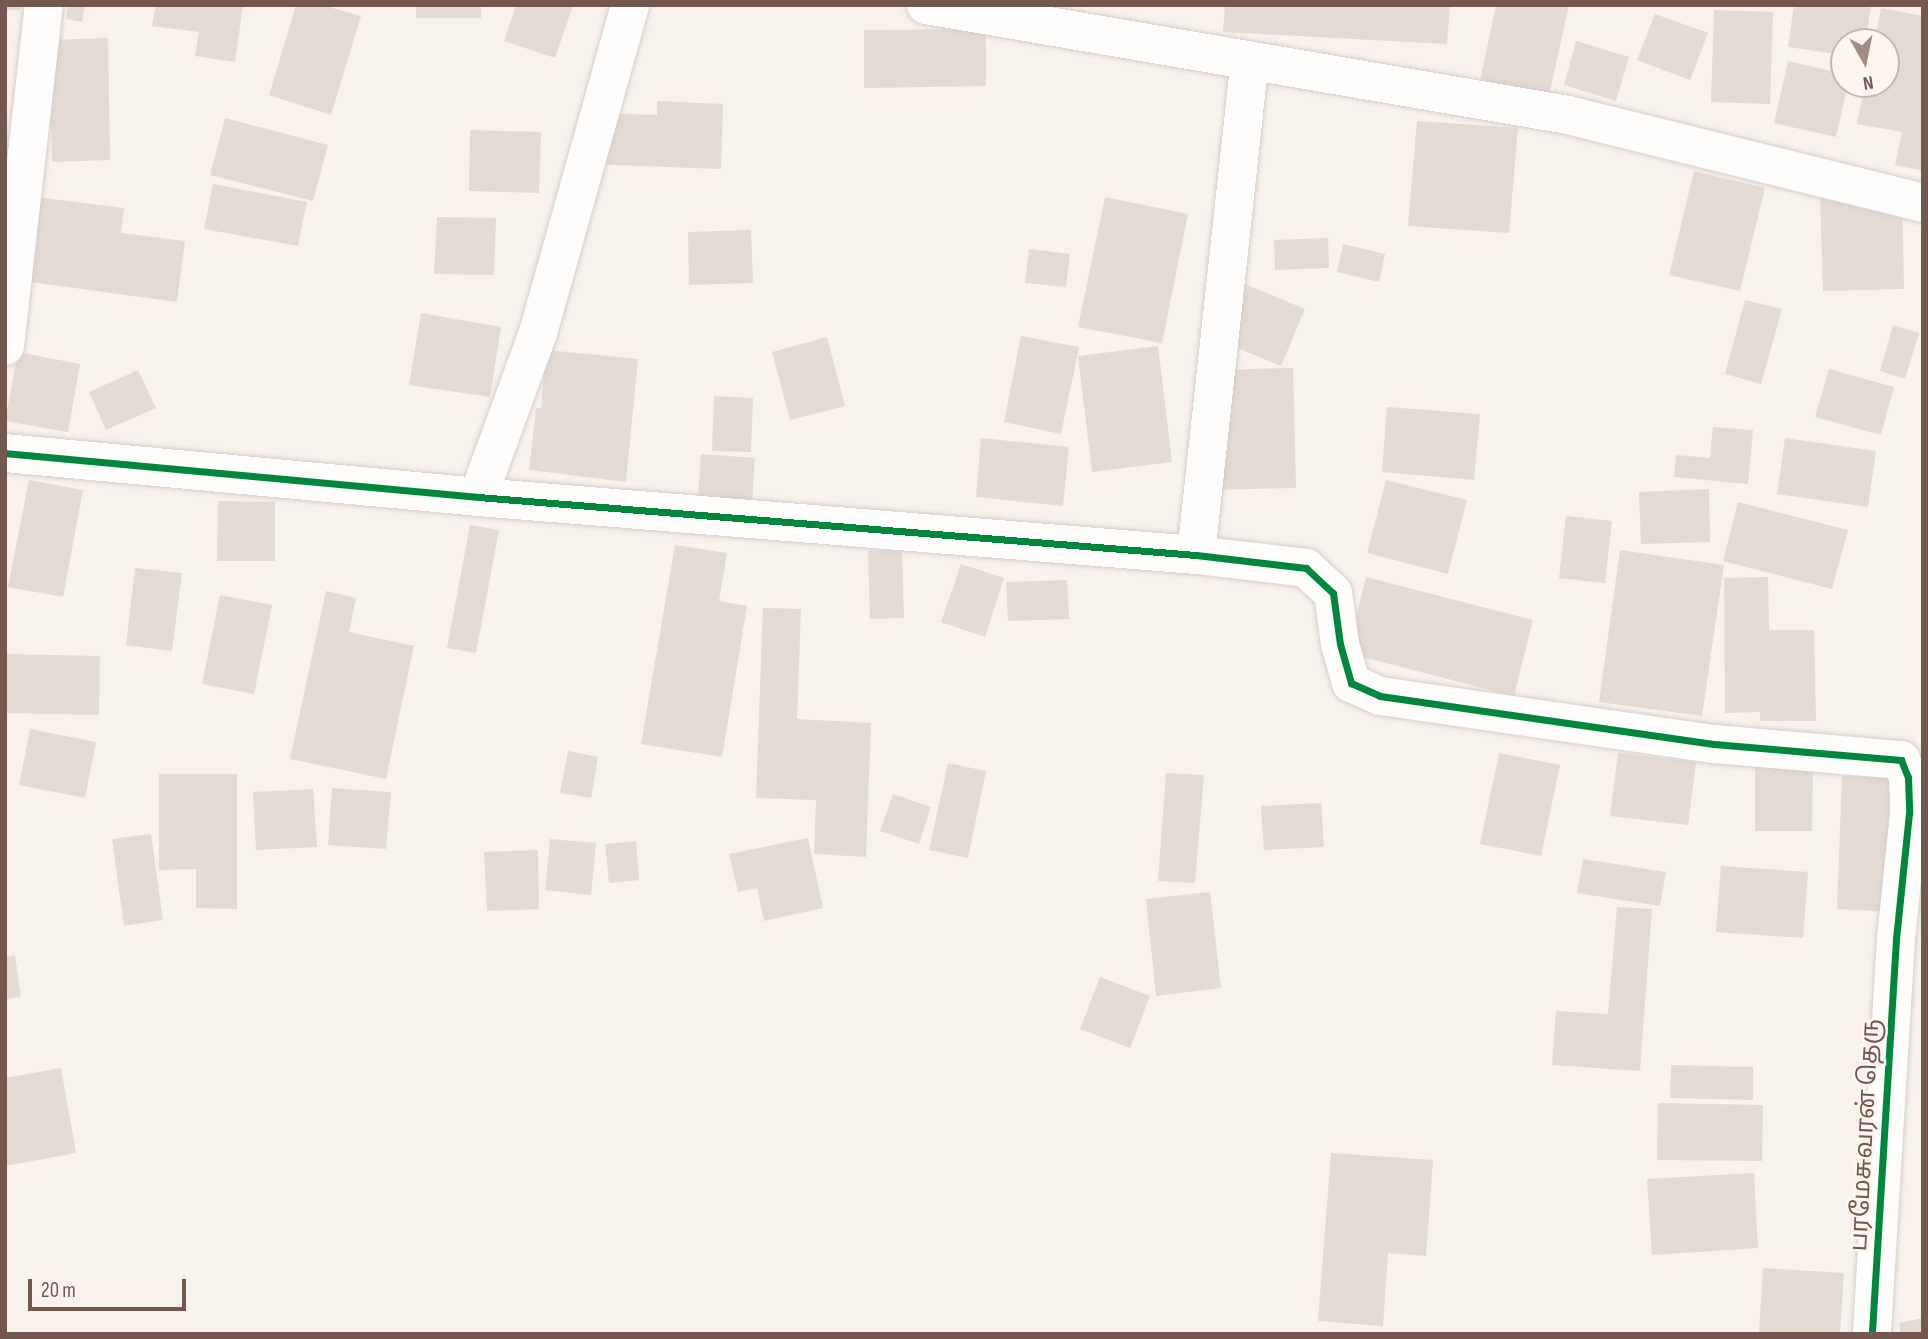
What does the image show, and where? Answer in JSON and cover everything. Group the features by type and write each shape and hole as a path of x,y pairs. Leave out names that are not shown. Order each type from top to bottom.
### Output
{"street":[{"path":"5,346 44,5"},
{"path":"478,497 538,332 630,5"},
{"path":"926,5 1568,115 1923,204"},
{"path":"5,453 478,497 1196,555 1250,61"},
{"name":"பரமேசுவரன் தெரு","path":"1196,555 1306,568 1321,579 1333,593 1340,644 1351,683 1380,696 1714,744 1901,760 1908,777 1909,813 1896,939 1872,1334"}],"building":[{"path":"5,5 20,5 21,10 5,10"},
{"path":"68,5 85,5 82,22 66,19"},
{"path":"156,5 243,5 235,62 195,56 199,32 152,26"},
{"path":"296,5 322,5 361,16 331,115 269,95"},
{"path":"416,5 481,5 481,18 416,18"},
{"path":"516,5 573,5 555,58 504,41"},
{"path":"1225,5 1450,5 1447,44 1223,32"},
{"path":"1496,5 1569,5 1549,96 1480,81"},
{"path":"1794,5 1871,5 1868,28 1830,28 1830,53 1788,47"},
{"path":"1881,8 1923,16 1923,171 1895,165 1902,132 1857,124 1862,98 1900,98 1900,28 1877,28"},
{"path":"1714,10 1773,12 1770,104 1711,102"},
{"path":"1655,14 1708,33 1690,80 1637,60"},
{"path":"986,29 986,86 864,88 864,30"},
{"path":"108,38 110,160 52,162 49,40"},
{"path":"1576,41 1629,57 1616,101 1564,85"},
{"path":"1788,61 1830,71 1830,98 1845,98 1836,137 1774,123"},
{"path":"657,101 723,104 721,169 587,164 589,113 657,115"},
{"path":"225,118 328,145 313,201 210,175"},
{"path":"1417,121 1518,128 1509,233 1408,226"},
{"path":"470,130 541,132 539,193 469,191"},
{"path":"1694,171 1765,188 1740,291 1669,275"},
{"path":"213,184 307,202 298,246 204,229"},
{"path":"1902,193 1904,289 1823,291 1820,196"},
{"path":"27,196 124,208 121,233 185,241 177,302 16,280"},
{"path":"1105,197 1188,214 1162,343 1078,327"},
{"path":"437,217 496,218 494,275 434,274"},
{"path":"751,230 753,283 689,285 688,232"},
{"path":"1328,238 1329,268 1275,270 1274,240"},
{"path":"1343,244 1385,254 1379,282 1337,272"},
{"path":"1029,249 1070,254 1066,287 1025,283"},
{"path":"1240,282 1305,309 1281,366 1216,339"},
{"path":"1745,300 1782,309 1761,384 1725,374"},
{"path":"421,313 501,327 490,397 409,385"},
{"path":"1893,325 1919,333 1905,379 1880,371"},
{"path":"1021,336 1079,347 1061,434 1004,422"},
{"path":"827,337 845,406 790,420 772,352"},
{"path":"1158,346 1172,462 1092,472 1078,356"},
{"path":"546,350 638,359 626,482 529,470 536,408 541,408"},
{"path":"18,352 80,364 68,432 5,421"},
{"path":"1293,368 1296,488 1210,490 1208,370"},
{"path":"1829,369 1894,387 1881,435 1815,417"},
{"path":"138,370 156,408 106,430 89,392"},
{"path":"714,396 753,398 751,452 712,451"},
{"path":"1387,407 1480,414 1474,480 1382,472"},
{"path":"1713,427 1753,430 1748,484 1674,477 1676,455 1710,458"},
{"path":"981,438 1069,447 1063,506 976,497"},
{"path":"1785,438 1876,451 1868,507 1777,494"},
{"path":"701,454 755,458 752,501 698,497"},
{"path":"29,480 83,490 63,597 8,587"},
{"path":"1386,480 1467,500 1448,574 1367,553"},
{"path":"1709,489 1710,542 1641,544 1639,492"},
{"path":"218,501 275,502 275,561 217,561"},
{"path":"1738,502 1848,530 1832,589 1723,561"},
{"path":"1566,516 1612,521 1605,583 1559,578"},
{"path":"470,525 499,530 476,653 447,648"},
{"path":"675,545 727,553 719,601 747,606 722,757 641,744"},
{"path":"902,550 904,618 870,619 868,551"},
{"path":"1620,550 1724,565 1702,716 1599,702"},
{"path":"961,564 1004,578 985,637 941,622"},
{"path":"135,568 182,573 172,651 126,645"},
{"path":"1366,577 1533,620 1514,696 1347,653"},
{"path":"1768,577 1769,630 1814,630 1816,721 1760,721 1760,712 1725,713 1724,578"},
{"path":"1067,580 1069,619 1008,621 1006,582"},
{"path":"326,591 356,598 349,632 414,646 386,779 290,759"},
{"path":"220,595 272,605 254,694 202,684"},
{"path":"763,608 801,609 797,719 871,723 866,857 814,854 816,800 756,798"},
{"path":"5,654 100,656 99,715 5,713"},
{"path":"30,729 96,742 85,798 19,785"},
{"path":"568,751 598,757 591,798 560,793"},
{"path":"1499,753 1560,765 1541,856 1480,844"},
{"path":"1618,753 1696,762 1688,825 1610,816"},
{"path":"1813,761 1812,831 1755,831 1755,762"},
{"path":"948,763 986,771 968,858 929,850"},
{"path":"1166,773 1204,775 1195,883 1158,881"},
{"path":"159,774 237,774 237,909 196,908 196,869 159,870"},
{"path":"1842,776 1899,779 1893,912 1837,909"},
{"path":"332,788 391,792 386,849 328,845"},
{"path":"313,789 317,847 256,850 253,792"},
{"path":"893,794 931,807 919,844 880,831"},
{"path":"1321,803 1324,847 1264,850 1261,806"},
{"path":"151,834 163,920 124,926 112,839"},
{"path":"808,838 823,908 764,921 757,888 738,892 729,854"},
{"path":"550,839 596,843 591,895 545,890"},
{"path":"636,841 639,880 609,883 605,844"},
{"path":"538,850 539,909 487,911 484,852"},
{"path":"1583,859 1666,872 1660,906 1577,893"},
{"path":"1721,866 1808,872 1803,938 1716,932"},
{"path":"1210,892 1221,988 1156,996 1146,899"},
{"path":"1617,907 1652,909 1640,1071 1552,1065 1556,1011 1608,1014"},
{"path":"15,955 21,997 5,999 5,957"},
{"path":"1100,977 1150,996 1130,1048 1080,1029"},
{"path":"1671,1065 1753,1067 1753,1100 1670,1098"},
{"path":"61,1068 76,1153 5,1166 5,1078"},
{"path":"1658,1103 1763,1105 1762,1161 1657,1160"},
{"path":"1331,1153 1433,1160 1426,1256 1388,1253 1383,1326 1318,1321"},
{"path":"1754,1173 1758,1248 1652,1255 1647,1179"},
{"path":"1763,1268 1844,1273 1840,1334 1759,1334"},
{"path":"1923,1318 1923,1334 1901,1334 1899,1323"}],"cycle path":[{"path":"5,453 478,497 1196,555 1306,568 1333,593 1340,644 1351,683 1380,696 1714,744 1901,760 1908,777 1909,813 1896,939 1872,1334"}]}
